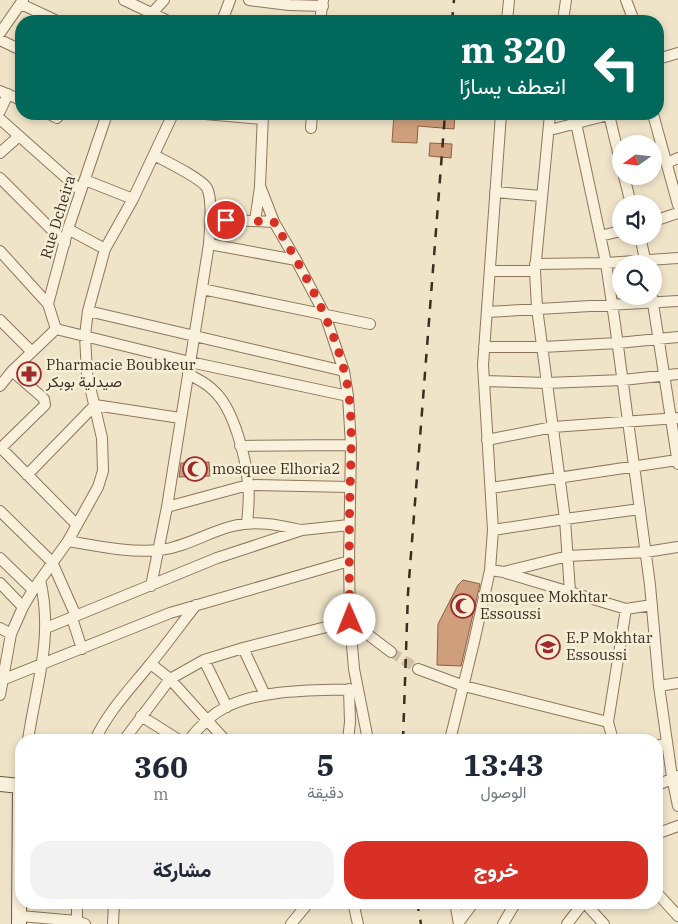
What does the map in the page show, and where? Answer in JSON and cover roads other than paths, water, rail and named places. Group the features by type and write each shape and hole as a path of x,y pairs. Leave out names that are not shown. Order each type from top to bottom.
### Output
{"street":[{"path":"124,0 144,15"},
{"path":"151,15 164,0"},
{"path":"224,15 230,0"},
{"path":"249,0 289,5 323,3"},
{"path":"508,15 509,0"},
{"path":"565,15 566,0"},
{"path":"626,0 632,15"},
{"path":"0,33 22,2 46,15"},
{"path":"0,40 15,47"},
{"path":"664,57 678,53"},
{"path":"0,111 4,92"},
{"path":"0,119 80,191"},
{"name":"Rue Dcheira","path":"48,304 68,229 105,120"},
{"path":"0,695 1,680 11,634 23,607 68,541 98,487 103,471 102,438 87,374 85,335 88,311 105,249 133,198 170,120"},
{"path":"255,221 260,186 263,120"},
{"path":"310,128 311,120"},
{"path":"452,734 490,570 493,530 484,381 484,347 500,120"},
{"path":"550,120 535,268 537,308 565,518 570,592"},
{"path":"550,130 587,120"},
{"path":"611,120 615,135"},
{"path":"656,120 678,205"},
{"path":"487,312 612,304 606,263 576,123"},
{"path":"0,153 18,136"},
{"path":"152,586 167,507 209,244 211,219 208,193 203,183 154,155"},
{"path":"667,163 678,158"},
{"path":"0,178 65,243"},
{"path":"85,180 133,198"},
{"path":"260,186 274,222 325,315 344,371 348,396 351,445 349,562 353,689 349,734"},
{"path":"494,192 542,196"},
{"path":"662,218 678,213"},
{"path":"211,219 274,222"},
{"path":"68,229 105,249"},
{"path":"600,236 612,233"},
{"path":"209,244 296,260"},
{"path":"0,251 48,304 56,329"},
{"path":"662,260 678,258"},
{"path":"490,271 612,263"},
{"path":"202,289 370,324"},
{"path":"662,300 678,301"},
{"path":"612,305 646,552 659,686 667,743 675,777 678,806"},
{"path":"654,305 664,375 674,418 678,464"},
{"path":"88,311 344,371"},
{"path":"0,320 32,352"},
{"path":"56,329 190,362 348,396"},
{"path":"0,386 12,371 56,329"},
{"path":"484,347 543,347 618,343 678,337"},
{"path":"12,371 38,392 45,405 1,447 77,525"},
{"path":"188,374 203,382 215,392 227,408 236,426 248,485 247,523"},
{"path":"484,381 547,383 623,380 678,374"},
{"path":"95,405 180,418"},
{"path":"27,475 95,405"},
{"path":"487,440 553,427 674,418"},
{"path":"240,446 351,445"},
{"path":"491,488 678,460"},
{"path":"167,507 248,485 350,487"},
{"path":"493,530 565,518 640,509"},
{"path":"0,511 52,562 74,617 82,649"},
{"path":"68,541 122,548 160,550 192,542 233,526 247,523 273,524 302,530"},
{"path":"46,628 217,558 302,530 349,525"},
{"path":"504,572 568,556 646,552 678,547"},
{"path":"0,558 33,590"},
{"path":"1,680 156,618 349,562"},
{"path":"490,570 504,572 626,609 652,605"},
{"path":"29,734 43,662 46,628 40,580"},
{"path":"0,583 23,607"},
{"path":"98,734 124,694 151,664 196,605"},
{"path":"612,734 608,722 626,609"},
{"path":"128,734 170,679 204,660 350,620"},
{"path":"350,620 391,652"},
{"path":"0,628 11,634"},
{"path":"244,648 265,695"},
{"path":"204,660 226,707"},
{"path":"151,664 170,679 219,734"},
{"path":"418,669 464,686 608,722"},
{"path":"659,686 678,683"},
{"path":"193,734 206,720 226,707 265,695 353,689"},
{"path":"353,689 366,734"},
{"path":"141,716 170,734"},
{"path":"663,744 667,743"},
{"path":"663,783 675,777"},
{"path":"0,784 15,784"},
{"path":"663,831 678,826"},
{"path":"663,900 678,916"},
{"path":"20,920 80,923 78,909"},
{"path":"113,924 114,909"},
{"path":"290,924 303,909"},
{"path":"354,909 356,923"},
{"path":"456,909 459,923"},
{"path":"459,923 469,909"},
{"path":"503,924 512,909"},
{"path":"568,924 579,909"},
{"path":"590,909 604,924"}],"tunnel":[{"path":"391,652 418,669"}],"railway":[{"path":"453,15 454,0"},
{"path":"403,734 408,593 445,120"},
{"path":"418,909 421,924"}],"place":[{"name":"Pharmacie Boubkeur صيدلية بوبكر","path":"29,374"},
{"name":"mosquee Elhoria2","path":"195,469"},
{"name":"mosquee Mokhtar Essoussi","path":"463,606"},
{"name":"E.P Mokhtar Essoussi","path":"548,647"}]}
